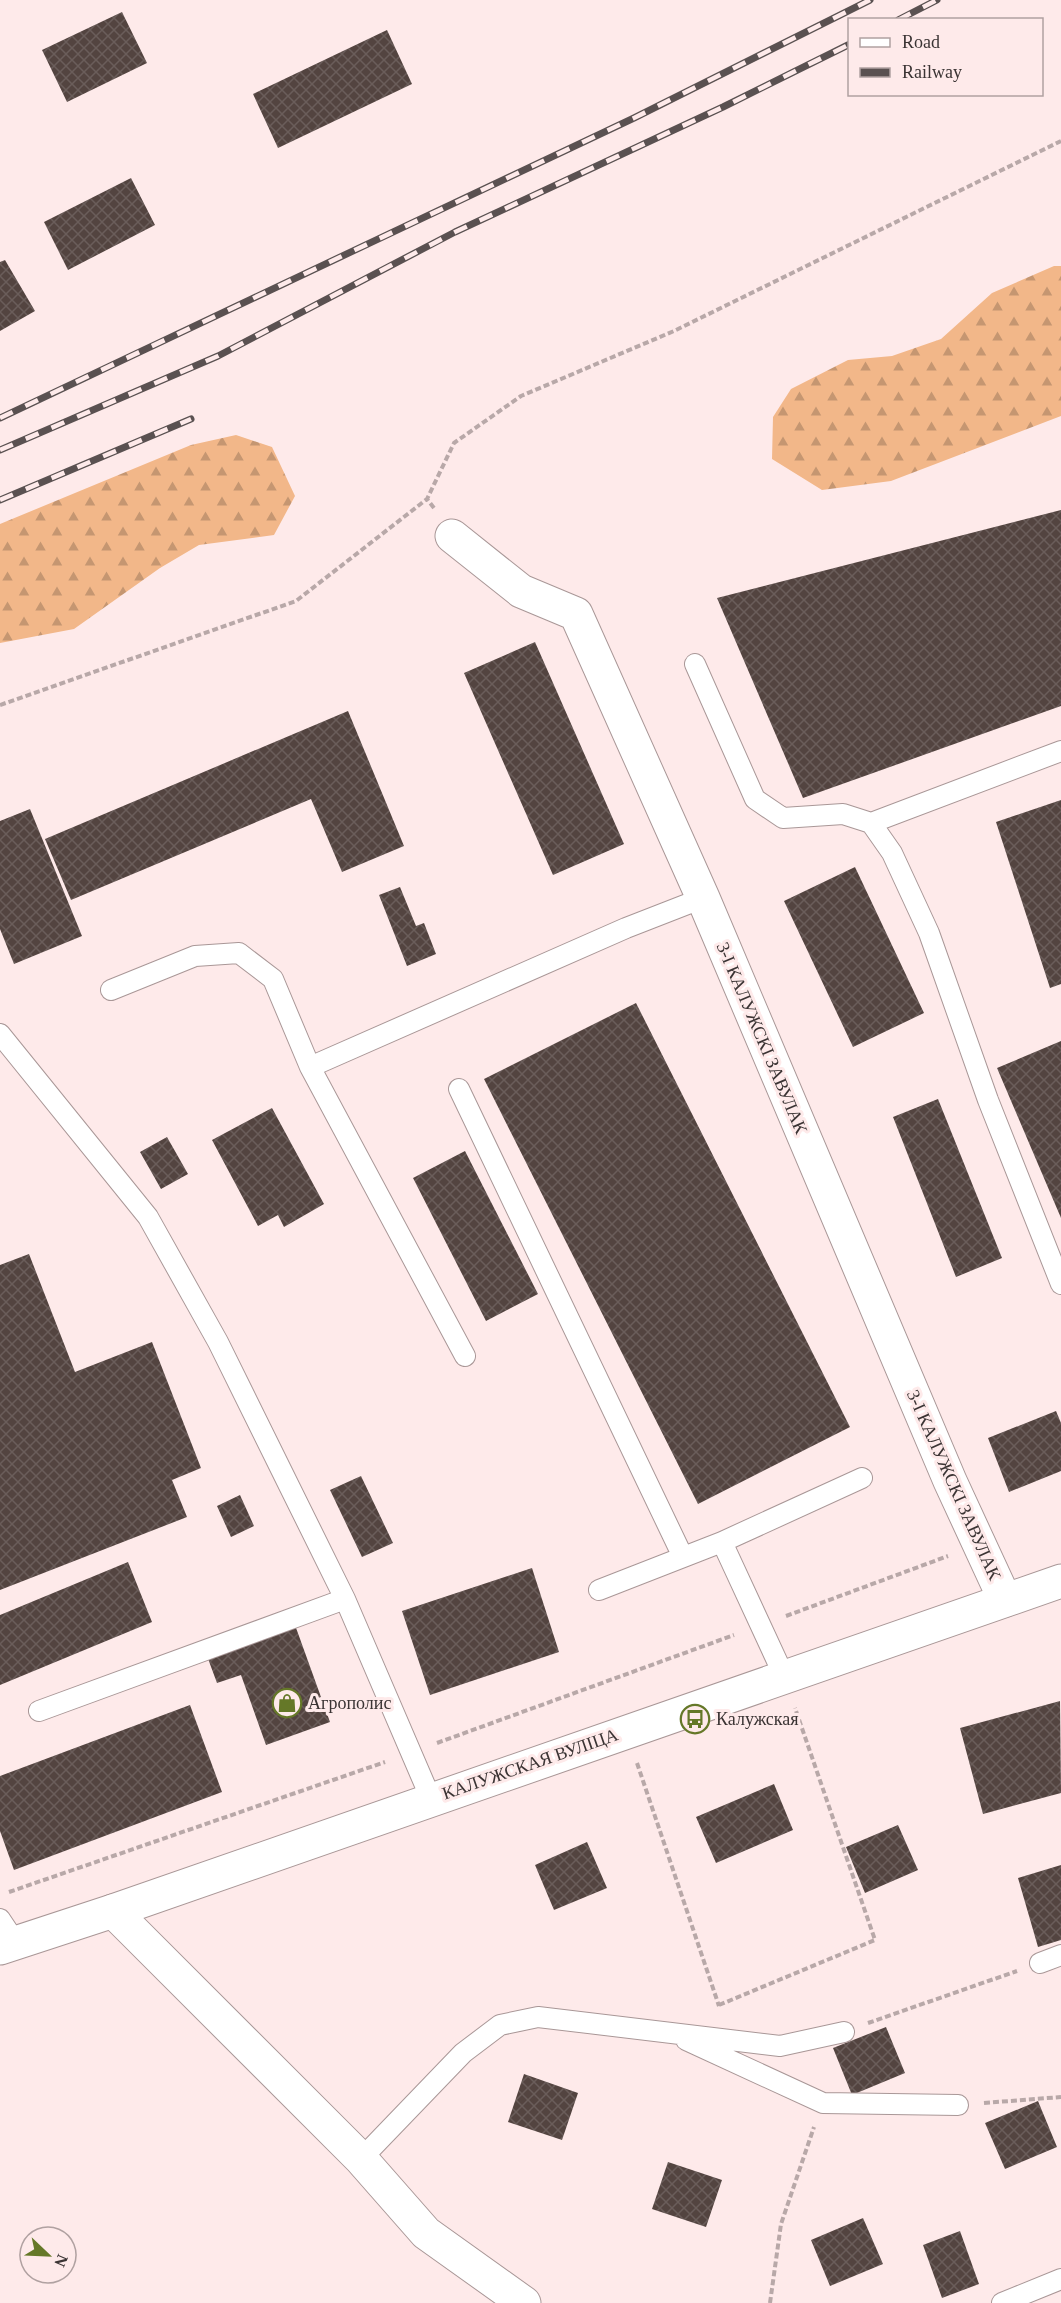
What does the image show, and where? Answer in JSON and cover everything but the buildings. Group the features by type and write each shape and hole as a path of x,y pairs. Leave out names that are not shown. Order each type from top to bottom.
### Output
{"street":[{"name":"3-І КАЛУЖСКІ ЗАВУЛАК","path":"452,536 520,591 576,614 703,898 950,1481 1005,1600"},
{"name":"КАЛУЖСКАЯ ВУЛІЦА","path":"4,1935 113,1911 1061,1581"},
{"path":"113,1911 361,2159 426,2234 524,2303"}],"lane":[{"path":"695,664 755,799 783,818 843,814 871,824 892,853 929,933 992,1111 1061,1284"},
{"path":"871,824 1061,751"},
{"path":"310,1066 626,928 703,898"},
{"path":"111,990 195,956 239,953 273,979 310,1066 465,1356"},
{"path":"0,1034 148,1217 218,1342 345,1599 431,1799"},
{"path":"459,1089 683,1557"},
{"path":"599,1590 723,1542 862,1478"},
{"path":"723,1542 784,1676"},
{"path":"39,1711 345,1599"},
{"path":"1040,1963 1061,1955"},
{"path":"361,2159 463,2053 500,2025 538,2017 780,2046 844,2032"},
{"path":"667,2031 823,2103 957,2105"},
{"path":"1002,2303 1061,2279"}],"path":[{"path":"0,705 296,601 427,499 454,443 521,396 674,331 1061,141"},
{"path":"427,499 452,536"},
{"path":"0,1896 411,1753 981,1544"},
{"path":"719,2005 875,1941 784,1676"},
{"path":"626,1731 731,2040"},
{"path":"844,2032 1040,1963"},
{"path":"957,2105 1061,2097"},
{"path":"771,2303 781,2224 823,2103"}],"green space":[{"path":"1054,266 1061,266 1061,416 891,481 822,490 772,459 773,417 791,389 848,360 892,356 941,339 992,293"},
{"path":"236,435 272,447 295,496 274,535 199,545 160,568 74,629 0,643 0,524 191,445"}],"railway":[{"path":"0,418 634,118 870,0"},
{"path":"902,18 937,0"},
{"path":"0,450 218,356 455,232 723,107 848,45"},
{"path":"0,500 191,419"}],"place":[{"name":"Агрополис","path":"287,1703"},
{"name":"Калужская","path":"695,1719"}]}
